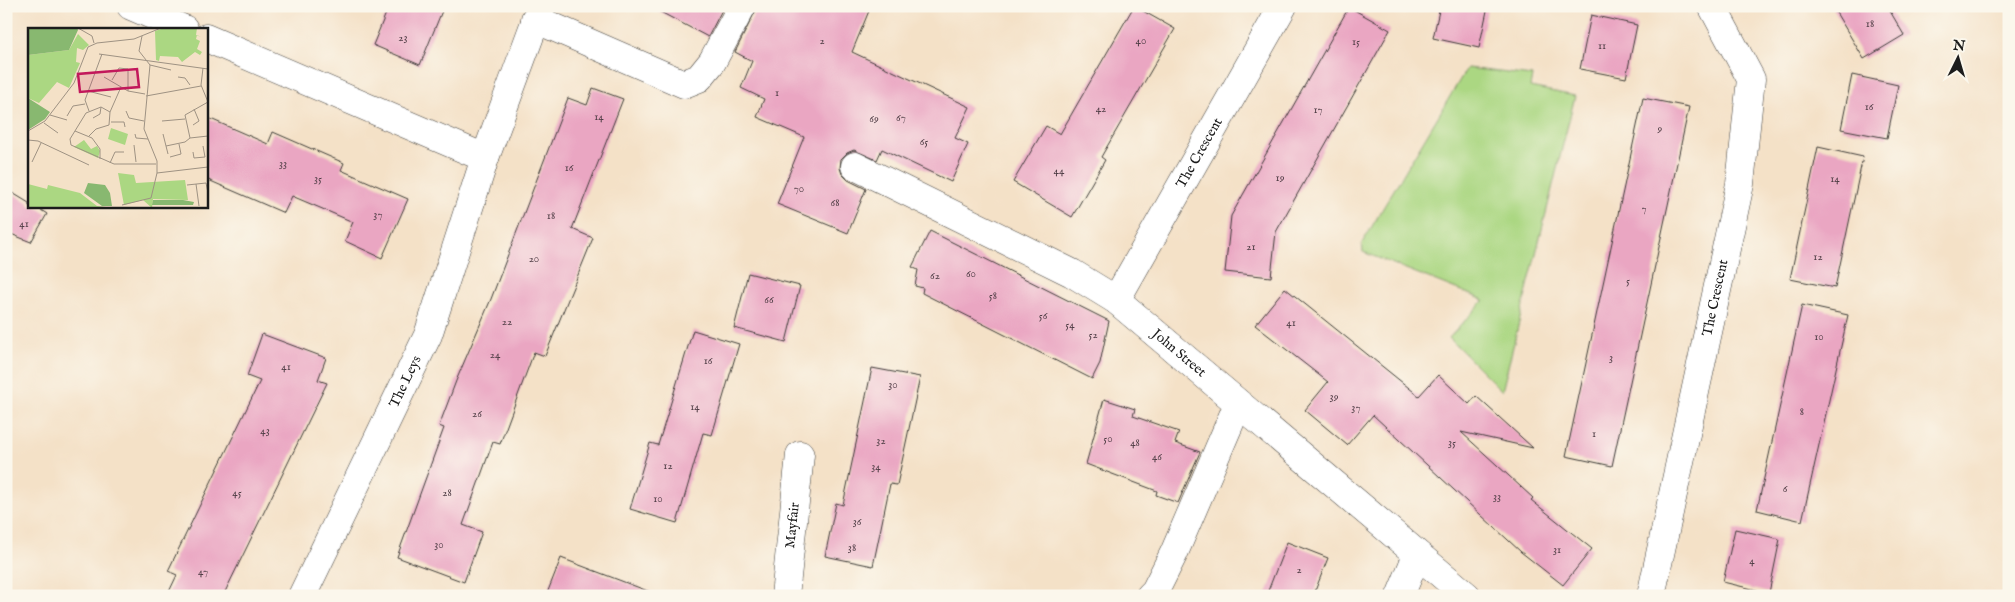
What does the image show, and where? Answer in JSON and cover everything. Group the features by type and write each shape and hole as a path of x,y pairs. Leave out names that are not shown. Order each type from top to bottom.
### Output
{"street":[{"path":"131,6 182,28"},
{"name":"The Leys","path":"302,596 428,335 484,158 538,13 664,76 684,84 699,78 712,62 742,6"},
{"name":"The Crescent","path":"1116,300 1283,6"},
{"name":"The Crescent","path":"1651,596 1742,174 1751,78 1712,6"},
{"path":"208,39 484,158"},
{"name":"John Street","path":"855,166 1072,273 1116,300 1467,596"},
{"path":"1150,596 1155,591 1174,554 1238,404"},
{"name":"Mayfair","path":"785,596 800,455"},
{"path":"1400,596 1417,555"}],"green space":[{"path":"1467,68 1532,76 1530,87 1575,96 1502,391 1449,338 1484,300 1363,252 1362,243"}],"building":[{"path":"389,6 444,6 420,65 373,45"},
{"path":"649,6 724,6 708,37"},
{"path":"758,6 871,6 852,52 970,107 955,138 968,144 951,182 882,149 877,160 854,150 847,153 841,159 840,168 842,174 848,180 866,189 848,233 777,204 804,137 757,117 764,99 741,88 752,61 735,52"},
{"path":"1134,6 1175,29 1101,157 1105,160 1072,217 1013,182 1046,126 1060,134"},
{"path":"1440,6 1488,6 1479,48 1433,38"},
{"path":"1832,6 1887,6 1904,35 1864,59"},
{"path":"1349,7 1390,30 1276,232 1271,277 1225,272 1231,216"},
{"path":"1591,15 1637,25 1626,78 1580,69"},
{"path":"1852,75 1898,85 1887,138 1841,129"},
{"path":"593,88 623,99 572,229 593,238 545,356 534,352 500,444 493,442 463,525 482,532 464,582 397,557 444,428 439,426 491,299 568,98 587,105"},
{"path":"1643,98 1689,107 1612,466 1566,456"},
{"path":"208,118 268,144 273,132 344,163 341,170 408,199 382,258 345,241 353,222 292,196 284,213 208,180"},
{"path":"1818,147 1863,157 1835,288 1790,279"},
{"path":"6,189 28,202 28,208 38,208 47,214 31,242 6,232"},
{"path":"930,231 1109,321 1100,363 1092,379 922,293 923,288 915,286 918,270 912,267"},
{"path":"748,273 800,286 786,342 734,328"},
{"path":"1285,288 1419,396 1438,375 1469,404 1476,396 1533,448 1461,432 1533,498 1531,500 1592,549 1563,585 1521,552 1373,415 1347,445 1305,410 1328,382 1255,325"},
{"path":"1802,305 1848,315 1802,521 1757,510"},
{"path":"693,330 739,344 712,435 703,433 677,523 630,509 650,443 658,445"},
{"path":"262,334 326,358 318,380 327,383 223,596 167,596 177,575 168,571 260,381 247,376"},
{"path":"872,368 920,377 897,485 890,484 873,566 825,556 836,503 843,505"},
{"path":"1104,399 1135,409 1133,416 1179,432 1175,443 1200,452 1178,503 1156,495 1157,491 1086,464"},
{"path":"1735,529 1780,539 1769,593 1723,582"},
{"path":"1287,542 1328,558 1313,596 1266,596"},
{"path":"561,558 653,593 652,596 546,596"}]}
